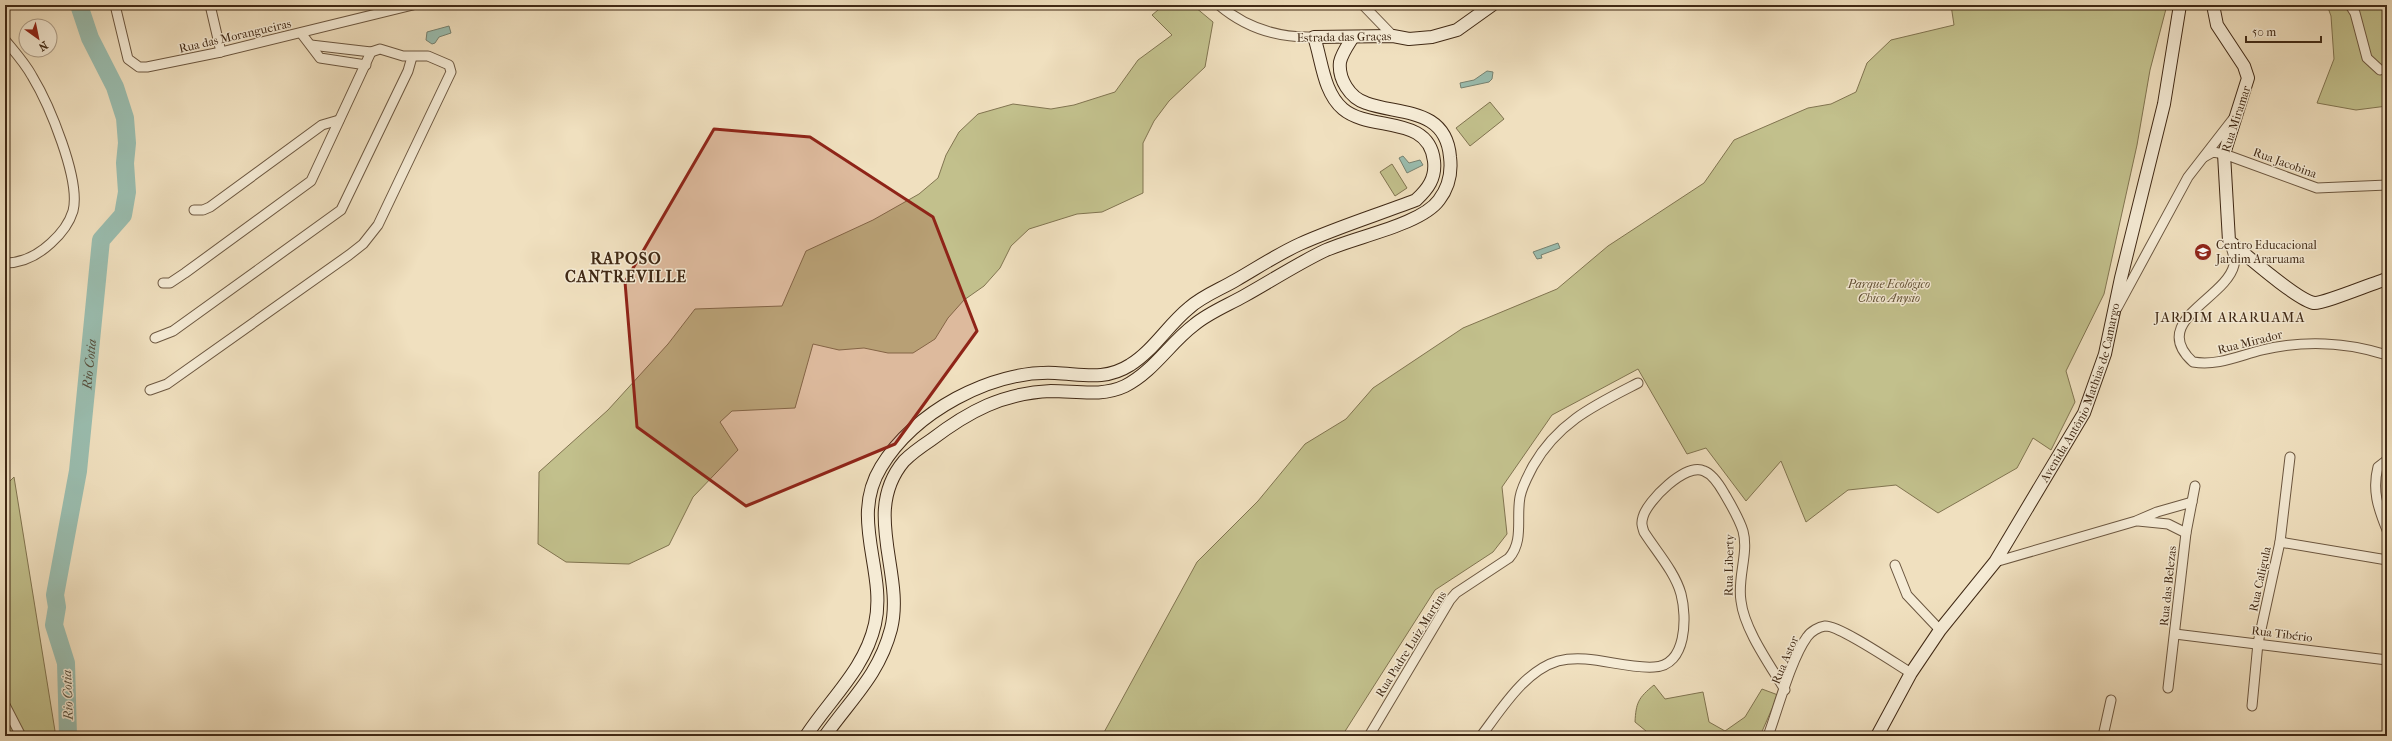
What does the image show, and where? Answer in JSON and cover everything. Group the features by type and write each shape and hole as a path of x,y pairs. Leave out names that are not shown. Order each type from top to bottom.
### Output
{"street":[{"name":"Rua das Morangueiras","path":"115,5 126,51 131,63 139,67 147,67 221,52 413,5"},
{"path":"210,5 221,52"},
{"name":"Estrada das Graças","path":"1219,5 1249,24 1267,32 1291,38 1393,36 1409,39 1432,37 1457,30 1491,5"},
{"path":"1363,5 1393,36"},
{"name":"Avenida Antônio Mathias de Camargo","path":"1877,736 1911,673 1940,630 1995,562 2084,413 2105,354 2121,278 2164,104 2180,5"},
{"name":"Rua Miramar","path":"2213,5 2217,25 2244,66 2248,78 2242,102 2234,118 2224,154 2229,241"},
{"path":"2350,5 2355,13 2367,58 2380,70"},
{"path":"301,33 320,58 366,65"},
{"path":"825,736 866,686 884,651 892,627 894,599 891,567 883,526 886,502 894,479 903,462 966,415 1019,393 1105,392 1124,386 1142,376 1195,324 1325,251 1424,214 1438,202 1447,188 1452,169 1450,151 1442,135 1430,121 1414,113 1374,106 1354,97 1343,80 1340,66 1342,54 1353,36"},
{"path":"806,736 852,677 868,645 876,624 877,599 875,569 867,528 874,482 890,453 902,439 961,396 992,382 1020,374 1056,373 1103,376 1131,365 1189,307 1298,245 1416,200 1429,186 1435,168 1434,156 1429,144 1420,134 1409,128 1370,122 1356,117 1343,109 1333,98 1327,84 1320,54 1314,37"},
{"path":"5,40 32,76 59,135 74,189 73,211 62,233 39,254 15,263 5,263"},
{"path":"150,390 167,384 348,255 372,235 385,213 451,72 449,64 421,55 412,57 380,49 371,52 311,45"},
{"path":"343,61 344,48"},
{"path":"162,283 170,283 182,276 305,187 317,172 339,120 371,52"},
{"path":"1320,54 1342,54"},
{"path":"155,338 173,331 341,210 408,71 412,57"},
{"path":"2114,312 2188,177 2234,118"},
{"path":"194,210 203,210 210,207 322,125 339,120"},
{"path":"1429,144 1442,135"},
{"path":"2202,158 2213,152 2224,154"},
{"name":"Rua Jacobina","path":"2224,154 2317,188 2387,185"},
{"path":"2229,241 2299,295 2314,302 2328,300 2387,279"},
{"name":"Rua Mirador","path":"2229,241 2235,264 2229,278 2187,317 2180,331 2179,336 2181,348 2193,362 2216,363 2285,345 2312,343 2369,350 2387,355"},
{"path":"1211,295 1220,310"},
{"name":"Rua Padre Luiz Martins","path":"1369,736 1450,600 1456,593 1509,558 1515,552 1518,536 1520,497 1524,483 1540,454 1567,424 1589,408 1638,383"},
{"path":"890,453 903,462"},
{"name":"Rua Caligula","path":"2252,706 2258,643 2280,542 2290,457"},
{"path":"2387,460 2378,467 2375,491 2377,503 2387,530"},
{"name":"Rua Liberty","path":"1481,736 1522,686 1533,675 1557,662 1580,658 1642,667 1657,667 1668,663 1677,654 1683,637 1681,594 1673,577 1644,532 1641,523 1643,515 1654,497 1668,484 1689,472 1699,470 1705,471 1719,487 1738,517 1743,533 1740,601 1746,619 1785,690"},
{"name":"Rua das Belezas","path":"2168,688 2186,533 2195,486"},
{"path":"1995,562 2136,521 2157,512 2192,502"},
{"path":"2136,521 2168,524 2186,533"},
{"path":"2280,542 2387,560"},
{"path":"1895,565 1907,595 1940,630"},
{"path":"876,624 892,627"},
{"name":"Rua Astor","path":"1768,736 1798,654 1807,636 1815,629 1826,626 1841,631 1911,673"},
{"name":"Rua Tibério","path":"2175,634 2387,660"},
{"path":"2103,736 2111,700"},
{"path":"5,705 21,736"}],"highlighted area":[{"path":"714,129 810,137 933,217 977,331 895,444 746,506 637,427 625,282"}],"green space":[{"path":"1164,5 1195,7 1213,22 1205,67 1169,101 1154,121 1143,143 1143,193 1102,212 1077,214 1029,229 1011,246 1000,268 984,286 964,300 948,318 935,339 913,353 888,353 864,348 839,350 813,344 795,408 732,411 720,422 738,450 693,497 669,545 629,564 566,562 538,544 539,472 608,410 668,344 695,309 782,306 806,251 873,220 919,194 938,178 946,155 959,132 978,114 1013,104 1051,109 1074,105 1115,92 1138,60 1172,35 1152,15"},
{"name":"Parque Ecológico Chico Anysio","path":"1951,5 2167,5 2150,70 2137,145 2104,294 2066,371 2075,402 2051,450 2033,438 2017,468 1938,513 1896,485 1848,490 1806,522 1781,461 1746,501 1706,448 1687,454 1638,369 1552,415 1502,487 1507,534 1493,552 1435,590 1342,736 1102,736 1197,562 1258,501 1305,444 1346,419 1373,388 1463,328 1557,289 1608,246 1704,183 1734,140 1808,108 1831,104 1856,92 1867,63 1891,40 1954,25"},
{"path":"2327,5 2387,5 2387,106 2356,110 2317,103 2334,59 2331,16"},
{"path":"1490,102 1504,119 1470,146 1456,128"},
{"path":"1392,164 1407,188 1395,196 1380,172"},
{"path":"14,477 55,731 41,736 5,736 5,486"},
{"path":"1654,685 1665,699 1703,692 1709,722 1725,731 1745,717 1762,689 1778,695 1760,736 1652,736 1635,722 1637,705 1641,697"}],"shaded area":[{"path":"449,26 451,33 439,37 435,43 432,44 426,40 427,32"},
{"path":"1487,71 1493,72 1492,79 1489,82 1461,88 1460,83 1474,80"},
{"path":"1403,156 1409,163 1420,160 1423,165 1407,173 1399,158"},
{"path":"1558,243 1560,248 1541,255 1542,258 1537,259 1533,252"}],"waterway":[{"name":"Rio Cotia","path":"68,736 66,663 54,625 57,607 55,595 78,471 101,240 123,215 127,192 125,163 127,143 125,118 115,87 90,38 79,5"}],"place":[{"name":"Centro Educacional Jardim Araruama","path":"2203,252"}],"district":[{"name":"RAPOSO CANTREVILLE","path":"626,267"},
{"name":"JARDIM ARARUAMA","path":"2230,317"}]}
